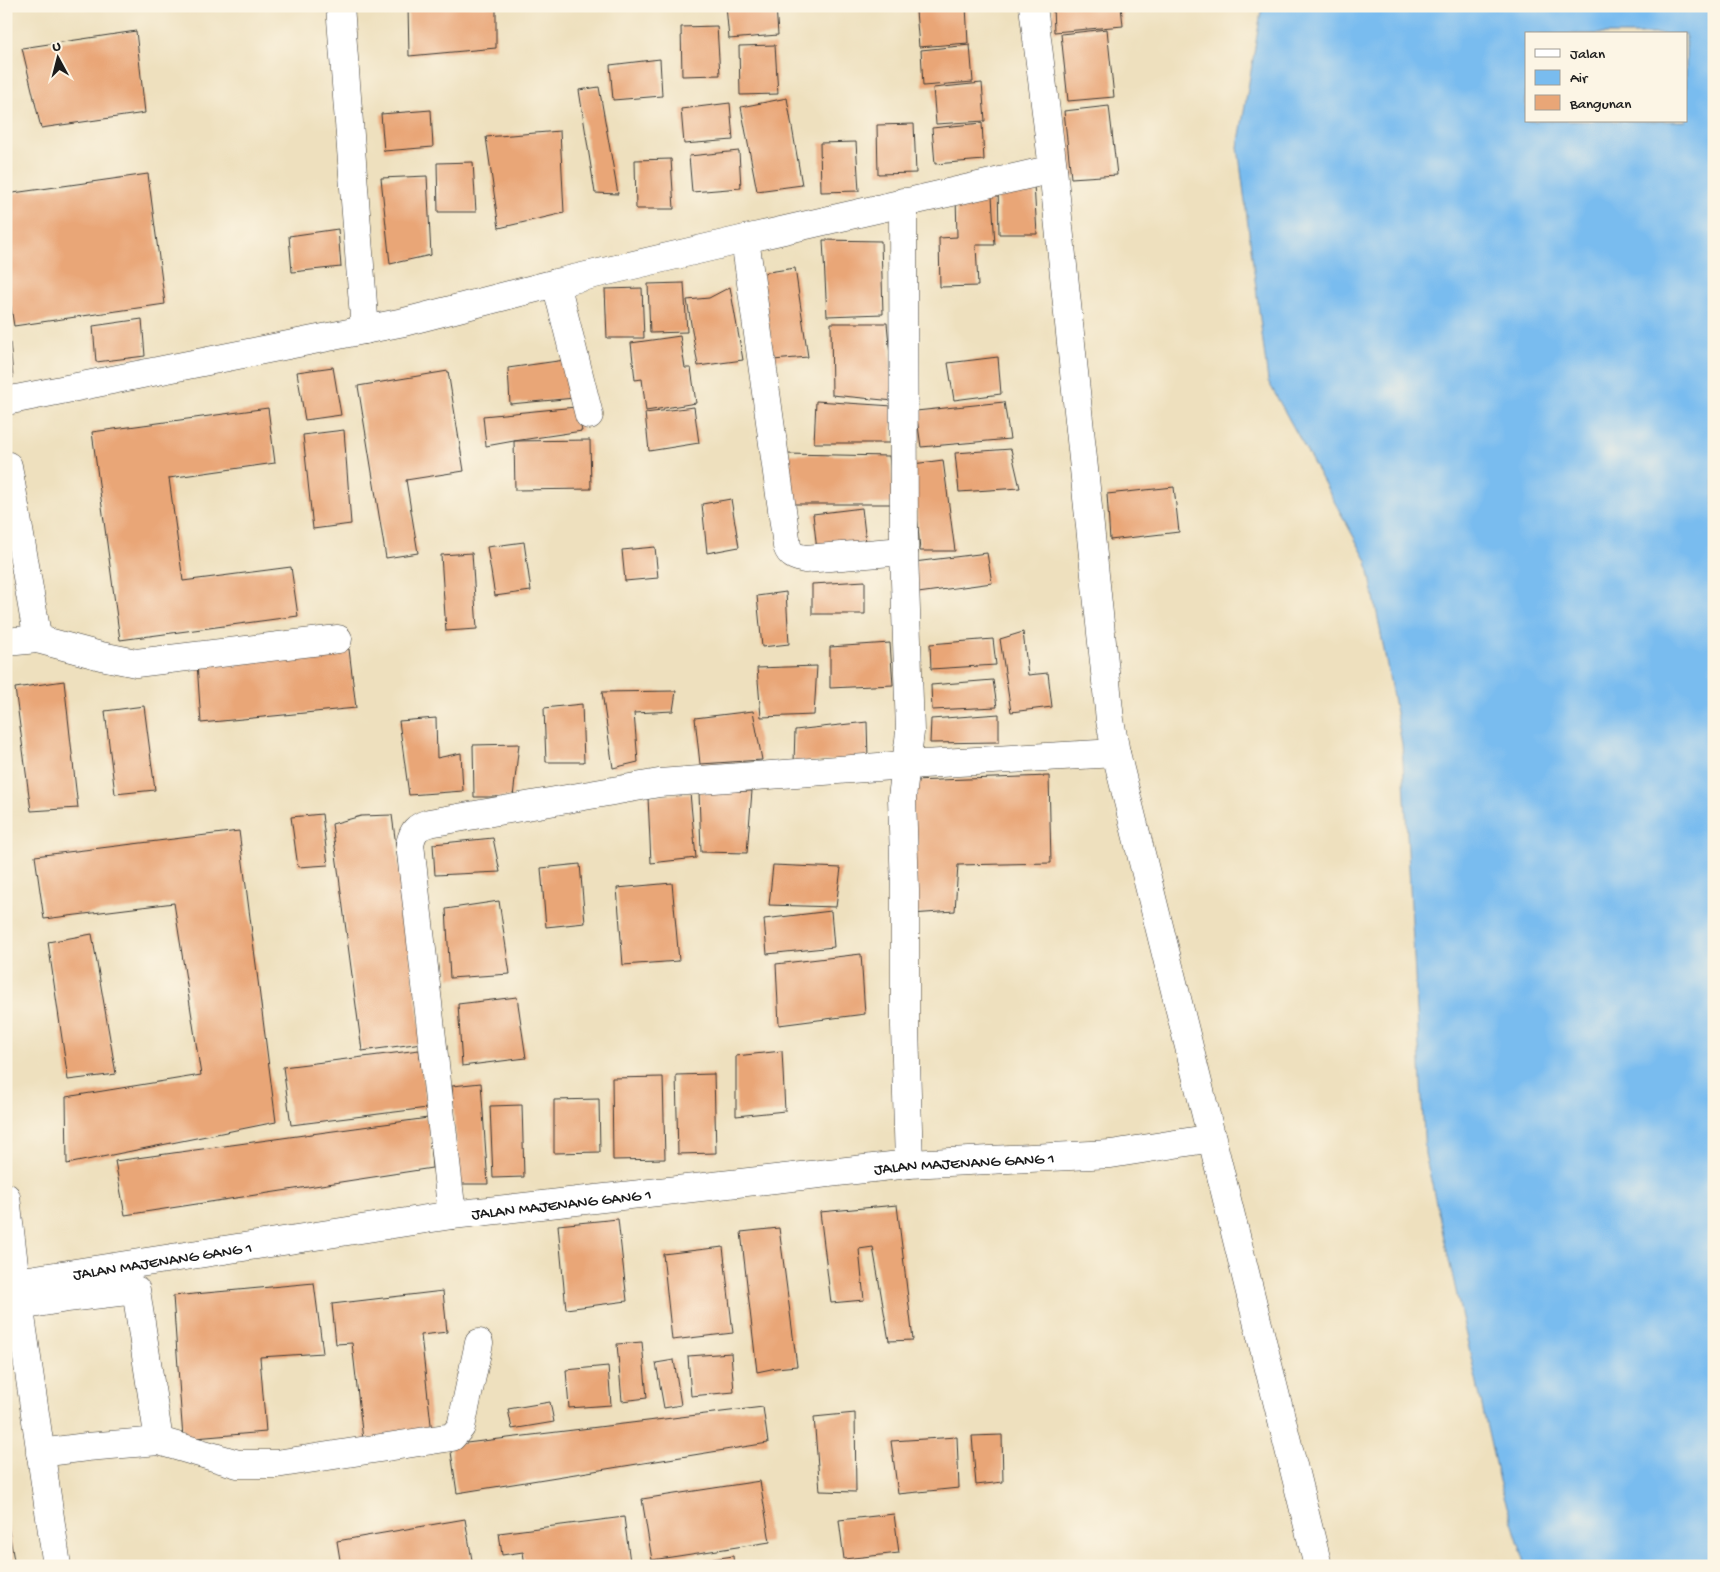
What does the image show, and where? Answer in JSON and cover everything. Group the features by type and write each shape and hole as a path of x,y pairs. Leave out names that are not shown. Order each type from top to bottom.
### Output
{"street":[{"path":"340,6 365,330"},
{"path":"1033,6 1053,169 1110,720 1116,753 1318,1566"},
{"path":"6,401 365,330 556,283 1053,169"},
{"path":"903,202 904,551 910,732 902,798 908,1164"},
{"path":"745,239 785,536 789,553 795,557 805,559 904,551"},
{"path":"556,283 589,415"},
{"path":"6,465 8,466 37,638"},
{"path":"6,642 37,638 101,656 136,663 338,639"},
{"path":"452,1215 410,844 412,834 418,826 660,783 906,765 1116,753"},
{"name":"JALAN MAJENANG GANG 1","path":"18,1294 452,1215 908,1164 1111,1154 1213,1138"},
{"path":"6,1197 57,1566"},
{"path":"18,1294 67,1298 136,1290 159,1441"},
{"path":"40,1453 87,1446 159,1441 238,1464 276,1464 452,1437 461,1427 479,1343"}],"water":[{"path":"1262,6 1714,6 1714,1566 1526,1566 1499,1481 1425,1154 1402,744 1367,561 1268,381 1238,147"}],"building":[{"path":"408,6 496,6 496,48 409,56"},
{"path":"726,6 776,6 778,35 729,39"},
{"path":"966,6 968,43 919,47 916,11"},
{"path":"1053,6 1121,6 1123,26 1054,32"},
{"path":"717,26 720,75 682,76 681,27"},
{"path":"1107,29 1114,97 1068,101 1061,34"},
{"path":"136,31 145,113 41,128 22,48"},
{"path":"775,45 778,94 740,95 739,46"},
{"path":"970,45 973,82 923,86 921,50"},
{"path":"660,59 662,96 613,100 610,65"},
{"path":"982,83 985,121 936,124 933,88"},
{"path":"599,87 618,194 595,193 579,90"},
{"path":"787,98 802,185 757,191 741,107"},
{"path":"730,103 733,140 684,144 681,109"},
{"path":"1109,106 1117,175 1071,178 1064,111"},
{"path":"431,110 433,147 384,151 381,114"},
{"path":"982,123 984,160 935,164 932,128"},
{"path":"914,124 916,173 878,174 877,125"},
{"path":"560,131 564,213 499,228 486,137"},
{"path":"856,142 859,191 821,192 820,143"},
{"path":"739,151 741,188 692,192 689,156"},
{"path":"671,159 674,209 636,209 635,160"},
{"path":"473,162 476,212 438,212 437,163"},
{"path":"148,174 165,304 14,326 6,276 6,194"},
{"path":"427,176 431,255 390,264 381,178"},
{"path":"1034,184 1037,234 999,234 998,185"},
{"path":"956,196 992,196 995,245 976,245 978,286 940,287 939,238 957,237"},
{"path":"338,229 341,267 292,272 289,236"},
{"path":"823,240 881,241 883,314 827,316"},
{"path":"795,268 808,357 773,360 762,273"},
{"path":"684,283 687,332 650,333 648,284"},
{"path":"730,287 743,360 698,366 687,300 709,298"},
{"path":"642,288 644,338 607,338 605,289"},
{"path":"142,319 145,356 96,362 93,326"},
{"path":"831,323 887,323 894,401 832,395"},
{"path":"680,336 685,368 691,368 696,403 646,411 642,379 635,380 631,343"},
{"path":"6,341 10,341 13,378 6,379"},
{"path":"998,357 1001,394 954,400 948,363"},
{"path":"572,359 575,398 510,404 508,368"},
{"path":"333,367 341,415 305,420 297,372"},
{"path":"448,371 464,471 406,480 418,553 386,558 358,386"},
{"path":"816,401 893,406 891,443 814,443"},
{"path":"1004,402 1010,439 921,447 916,411"},
{"path":"576,407 582,431 486,446 483,416"},
{"path":"694,407 699,443 649,451 645,413"},
{"path":"268,408 275,463 169,478 183,581 291,567 298,616 120,640 92,432"},
{"path":"344,430 351,524 313,529 303,435"},
{"path":"590,440 591,489 515,490 514,441"},
{"path":"1011,449 1020,488 959,492 955,453"},
{"path":"786,454 889,456 895,504 789,504"},
{"path":"943,460 955,551 920,551 913,464"},
{"path":"1174,487 1179,532 1110,540 1107,494"},
{"path":"731,499 739,547 707,553 702,504"},
{"path":"862,508 866,543 817,551 813,514"},
{"path":"524,542 531,591 495,596 487,547"},
{"path":"655,547 658,578 625,581 622,550"},
{"path":"472,553 477,629 446,631 441,555"},
{"path":"987,553 992,583 918,593 914,562"},
{"path":"865,581 865,614 812,614 812,584"},
{"path":"786,592 789,644 762,647 757,596"},
{"path":"1023,632 1028,675 1048,673 1052,707 1011,712 1000,639"},
{"path":"993,639 996,665 931,669 930,644"},
{"path":"890,643 893,685 830,688 830,647"},
{"path":"349,649 356,708 201,723 197,663"},
{"path":"817,666 814,715 761,717 757,668"},
{"path":"993,680 997,707 932,710 931,685"},
{"path":"64,681 78,808 31,811 15,688"},
{"path":"676,691 673,711 634,713 638,762 613,768 602,692"},
{"path":"582,704 584,762 546,762 544,708"},
{"path":"144,706 155,790 115,794 105,711"},
{"path":"753,711 762,760 700,764 695,718"},
{"path":"999,714 999,742 930,743 931,719"},
{"path":"436,718 437,758 461,753 463,791 409,795 399,721"},
{"path":"867,722 868,759 794,762 795,730"},
{"path":"519,744 513,797 474,797 473,745"},
{"path":"1049,776 1051,863 958,865 955,911 911,914 912,781"},
{"path":"752,791 747,853 701,852 699,792"},
{"path":"690,793 696,858 651,863 648,797"},
{"path":"322,814 328,865 298,867 291,817"},
{"path":"392,815 422,1043 362,1051 332,824 361,816"},
{"path":"239,831 276,1122 67,1164 66,1097 201,1075 174,903 44,919 35,856"},
{"path":"493,838 500,872 435,875 433,844"},
{"path":"580,864 585,923 546,927 541,868"},
{"path":"773,865 841,868 836,907 769,905"},
{"path":"672,883 679,961 623,965 617,888"},
{"path":"499,901 510,974 450,978 446,909"},
{"path":"831,911 834,947 767,954 764,919"},
{"path":"92,934 116,1074 68,1080 48,942"},
{"path":"861,954 865,1014 779,1025 776,964"},
{"path":"517,997 526,1058 462,1066 458,1004"},
{"path":"419,1050 427,1108 291,1125 283,1067"},
{"path":"782,1051 785,1111 736,1116 736,1056"},
{"path":"714,1074 716,1153 678,1154 676,1075"},
{"path":"663,1077 665,1159 613,1160 612,1078"},
{"path":"481,1083 488,1184 459,1184 452,1086"},
{"path":"599,1099 600,1152 554,1153 554,1100"},
{"path":"522,1105 524,1177 493,1178 490,1106"},
{"path":"428,1118 432,1168 125,1215 115,1161"},
{"path":"897,1205 913,1340 889,1341 873,1247 859,1249 864,1300 831,1303 820,1212"},
{"path":"618,1219 627,1301 566,1309 558,1225"},
{"path":"779,1228 797,1366 757,1372 741,1232"},
{"path":"723,1247 733,1333 672,1340 663,1254"},
{"path":"314,1283 323,1353 260,1357 266,1432 183,1439 173,1296"},
{"path":"443,1291 447,1332 421,1335 432,1433 363,1440 352,1343 336,1344 332,1304"},
{"path":"642,1342 647,1398 622,1401 617,1344"},
{"path":"731,1353 734,1392 691,1396 688,1356"},
{"path":"674,1360 681,1405 664,1408 656,1363"},
{"path":"608,1366 611,1405 569,1408 566,1370"},
{"path":"550,1402 554,1422 512,1429 508,1409"},
{"path":"763,1407 768,1443 457,1493 450,1445"},
{"path":"855,1413 856,1492 820,1491 814,1417"},
{"path":"1002,1435 1003,1482 976,1485 972,1436"},
{"path":"957,1437 959,1488 898,1494 891,1441"},
{"path":"760,1481 770,1542 652,1560 642,1499"},
{"path":"894,1514 899,1553 844,1559 839,1520"},
{"path":"624,1517 630,1562 597,1566 525,1566 523,1552 502,1555 499,1533"},
{"path":"465,1519 473,1566 341,1566 337,1541"},
{"path":"7,1520 15,1566 6,1566"},
{"path":"733,1556 734,1566 673,1566 673,1565"}]}
